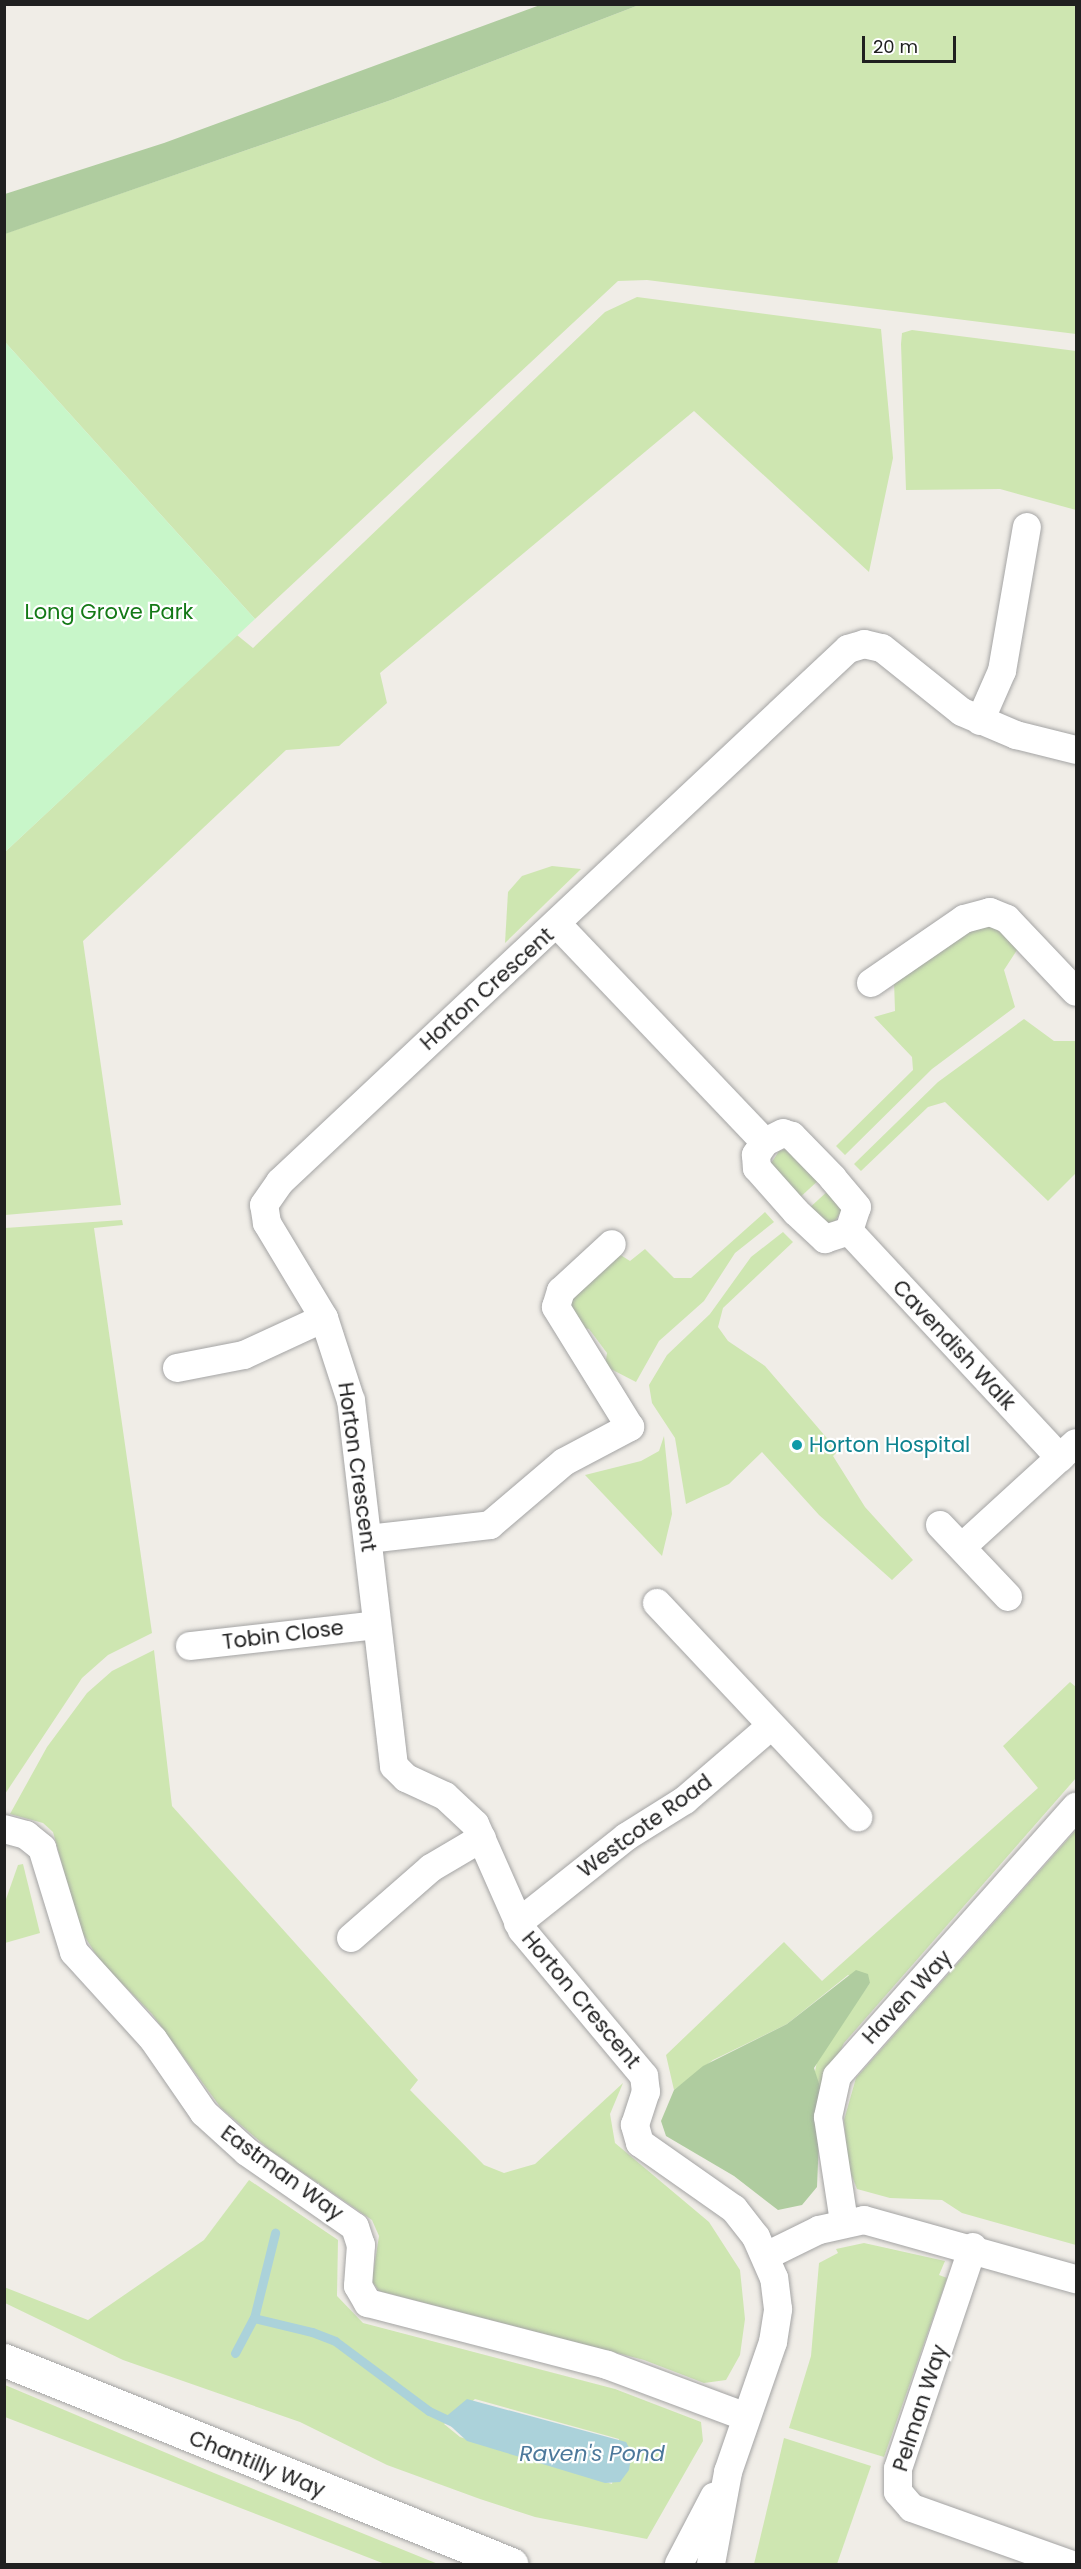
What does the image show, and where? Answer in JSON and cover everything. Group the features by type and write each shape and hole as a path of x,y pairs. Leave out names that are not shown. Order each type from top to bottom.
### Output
{"street":[{"path":"980,721 1000,681 1027,527"},
{"name":"Horton Crescent","path":"766,2256 725,2200 640,2143 635,2125 646,2092 644,2076 518,1923 482,1838 454,1803 394,1766 351,1401 324,1318 267,1223 266,1199 848,649 864,644 882,648 939,697 980,721 1077,750"},
{"path":"871,982 964,919 990,912 1007,919 1072,978"},
{"path":"558,925 765,1142"},
{"path":"783,1133 792,1136 826,1169 857,1208 849,1232 825,1239 796,1212 757,1168 756,1155 765,1142 783,1133"},
{"name":"Cavendish Walk","path":"849,1232 1068,1451 962,1547"},
{"path":"368,1539 490,1525 564,1462 636,1436 556,1307 566,1286 612,1244"},
{"path":"177,1368 244,1355 324,1318"},
{"path":"940,1525 1008,1597"},
{"path":"657,1603 858,1817"},
{"name":"Tobin Close","path":"190,1646 376,1624"},
{"name":"Westcote Road","path":"518,1923 626,1837 686,1800 771,1726"},
{"name":"Haven Way","path":"844,2222 828,2117 837,2076 1077,1807"},
{"name":"Eastman Way","path":"4,1829 26,1834 42,1848 74,1952 144,2027 204,2113 247,2152 355,2228 361,2245 358,2286 368,2303 607,2366 746,2417"},
{"path":"351,1938 431,1868 482,1838"},
{"path":"711,2565 728,2472 778,2317 766,2256 844,2222 875,2222 973,2247 1077,2279"},
{"name":"Pelman Way","path":"973,2247 898,2469 898,2492 912,2508 1069,2565"},
{"name":"Chantilly Way","path":"4,2360 511,2565"},
{"path":"679,2565 728,2472"}],"green space":[{"path":"1075,4 1076,334 647,280 618,281 255,619 5,342 4,234 391,100 639,5"},
{"path":"540,5 639,5 391,100 5,234 5,194 164,143"},
{"path":"637,297 881,329 893,458 869,572 694,411 380,673 387,703 339,746 286,750 83,941 121,1205 5,1215 5,852 237,635 253,648 605,312"},
{"path":"912,330 1076,351 1076,510 1000,489 906,490 901,344 902,333"},
{"name":"Long Grove Park","path":"5,342 255,619 4,852"},
{"path":"552,866 581,869 505,943 508,892 522,876"},
{"path":"993,926 1019,947 1004,970 1015,1007 932,1069 845,1155 836,1146 913,1070 912,1057 874,1017 895,1011 894,981 973,927"},
{"path":"1024,1019 1054,1041 1076,1041 1076,1173 1048,1201 945,1102 928,1107 861,1171 854,1164 938,1082"},
{"path":"787,1149 821,1178 796,1201 770,1165 779,1151"},
{"path":"830,1189 842,1210 835,1221 823,1224 806,1211"},
{"path":"765,1212 774,1222 735,1253 704,1301 659,1341 636,1382 605,1366 607,1353 589,1329 575,1326 566,1302 619,1254 630,1261 645,1249 674,1278 691,1278"},
{"path":"122,1220 123,1225 94,1228 152,1633 108,1655 82,1678 5,1794 5,1228"},
{"path":"783,1232 793,1242 723,1308 718,1327 728,1341 765,1366 838,1451 833,1456 865,1507 913,1560 892,1580 819,1515 762,1452 729,1484 686,1504 675,1438 652,1403 649,1385 667,1355 710,1314 751,1257"},
{"path":"664,1436 672,1514 662,1556 585,1475 641,1461 659,1451"},
{"path":"154,1650 172,1806 418,2080 410,2090 484,2165 504,2173 535,2164 623,2083 610,2114 615,2143 709,2222 740,2270 745,2319 740,2355 726,2380 704,2383 644,2360 379,2291 372,2281 379,2236 372,2220 270,2150 221,2108 152,2014 100,1961 80,1929 53,1832 43,1823 10,1814 47,1747 87,1693 112,1671"},
{"path":"1070,1682 1076,1687 1076,1778 844,2043 821,2090 814,2076 818,2057 870,1983 848,1975 787,2024 713,2060 674,2090 666,2055 784,1942 822,1981 1038,1788 1003,1746"},
{"path":"1076,1830 1076,2245 962,2213 942,2200 890,2198 857,2189 848,2166 844,2120 856,2078"},
{"path":"23,1864 40,1933 5,1943 5,1902 18,1865"},
{"path":"856,1970 868,1974 870,1983 814,2068 821,2090 817,2187 802,2205 778,2210 734,2176 666,2136 661,2121 674,2090 703,2066 787,2024"},
{"path":"249,2180 338,2240 337,2296 363,2323 615,2389 701,2422 703,2441 647,2539 535,2517 387,2465 300,2422 123,2360 5,2303 4,2287 88,2320 204,2240","holes":["475,2399 619,2439 612,2484 460,2437 444,2424"]},
{"path":"864,2243 945,2261 939,2275 947,2278 884,2457 789,2428 811,2356 819,2263 838,2253 836,2249"},
{"path":"5,2385 438,2564 385,2564 5,2417"},
{"path":"784,2438 871,2466 837,2564 754,2564"}],"water":[{"name":"Raven's Pond","path":"467,2399 626,2442 632,2453 629,2470 620,2482 605,2483 467,2441 443,2419"}],"waterway":[{"path":"254,2318 275,2233"},
{"path":"235,2353 254,2318 312,2332 335,2341 429,2411 453,2422"}],"place":[{"name":"Horton Hospital","path":"797,1445"}]}
